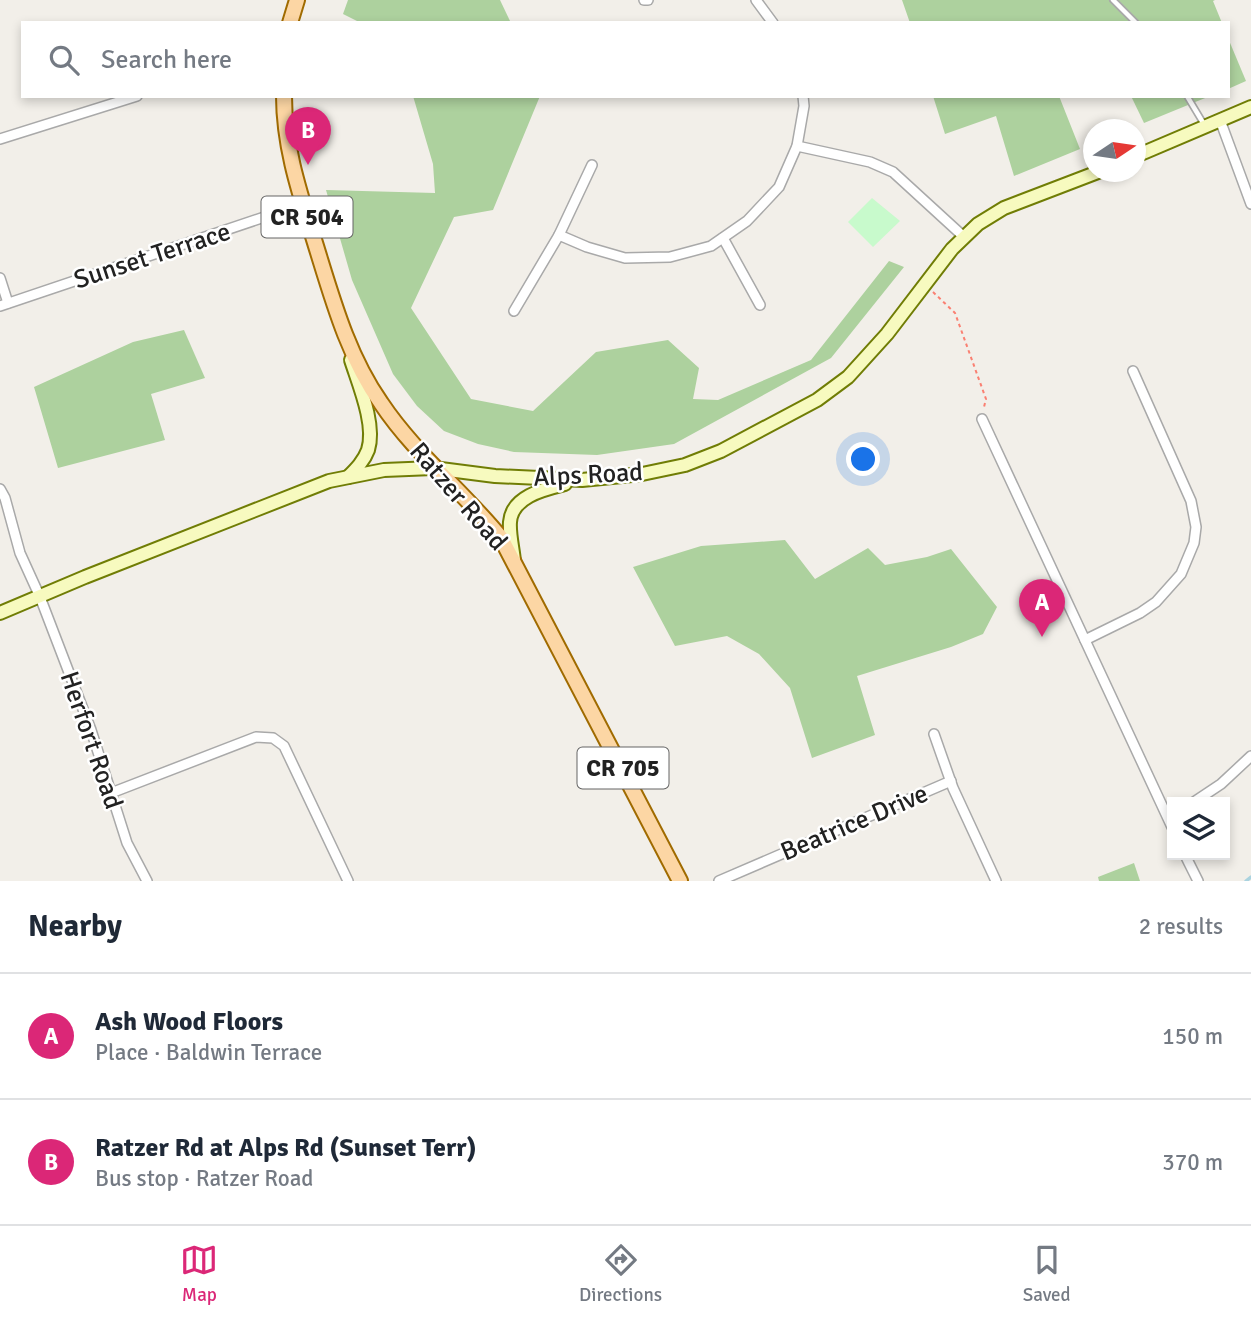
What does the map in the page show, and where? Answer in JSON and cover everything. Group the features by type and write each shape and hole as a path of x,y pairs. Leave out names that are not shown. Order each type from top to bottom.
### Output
{"main road":[{"path":"291,21 297,0"},
{"name":"Ratzer Road","path":"284,98 290,157 344,336 380,403 433,468 476,508 501,538 680,881"},
{"path":"1146,152 1251,107"},
{"name":"Alps Road","path":"0,613 287,498 348,477 384,470 433,468 495,476 582,480 642,474 685,465 722,451 807,406 832,390 859,367 952,249 978,224 1004,208 1083,178"},
{"path":"344,336 365,403 370,438 367,453 348,477"},
{"path":"514,561 510,521 515,507 528,496 545,489 582,480"}],"street":[{"path":"756,0 772,21"},
{"path":"0,139 131,98"},
{"path":"559,235 587,247 625,258 670,257 711,246 747,221 779,187 797,146 803,98"},
{"path":"1220,120 1251,204"},
{"path":"797,146 870,162 893,172 964,237"},
{"path":"514,311 559,235 592,165"},
{"name":"Sunset Terrace","path":"4,304 303,204"},
{"path":"723,238 760,305"},
{"path":"0,278 4,304"},
{"path":"1086,640 1156,602 1181,574 1194,543 1196,527 1191,501 1133,371"},
{"path":"982,419 1167,807"},
{"name":"Herfort Road","path":"0,489 20,553 40,597 90,730 127,843 147,881"},
{"path":"934,734 951,781 996,881"},
{"path":"111,793 265,736 279,741 284,746 348,881"},
{"path":"1202,797 1221,784 1251,756"},
{"name":"Beatrice Drive","path":"719,881 951,781"},
{"path":"1188,860 1198,881"}],"lane":[{"path":"1113,0 1134,21"},
{"path":"1187,98 1206,127"}],"path":[{"path":"924,284 956,313 986,399 982,419"}],"green space":[{"path":"348,0 500,0 510,21 357,21 343,14"},
{"path":"902,0 1215,0 1213,1 1221,21 909,21"},
{"path":"1230,43 1246,81 1230,88"},
{"path":"414,98 539,98 493,210 454,217 411,308 471,399 533,411 596,352 668,340 699,368 693,399 718,400 811,360 889,261 904,267 831,358 674,444 597,455 514,452 478,444 444,431 417,406 393,374 352,280 326,190 435,193 433,164"},
{"path":"934,98 1060,98 1080,149 1014,176 996,116 945,134"},
{"path":"1132,98 1205,98 1146,122"},
{"path":"872,198 900,221 873,247 848,222"},
{"path":"184,330 205,378 151,394 165,440 58,468 34,387 133,342"},
{"path":"785,540 815,579 868,548 885,565 927,557 951,549 997,607 983,634 951,647 857,676 875,735 812,758 790,688 759,654 727,636 675,646 633,567 701,546"},
{"path":"1134,863 1140,881 1099,881 1098,877"}],"waterway":[{"path":"1246,881 1251,877"}],"place":[{"name":"Ratzer Rd at Alps Rd (Sunset Terr)","path":"308,165"},
{"name":"Ash Wood Floors","path":"1042,637"}]}
